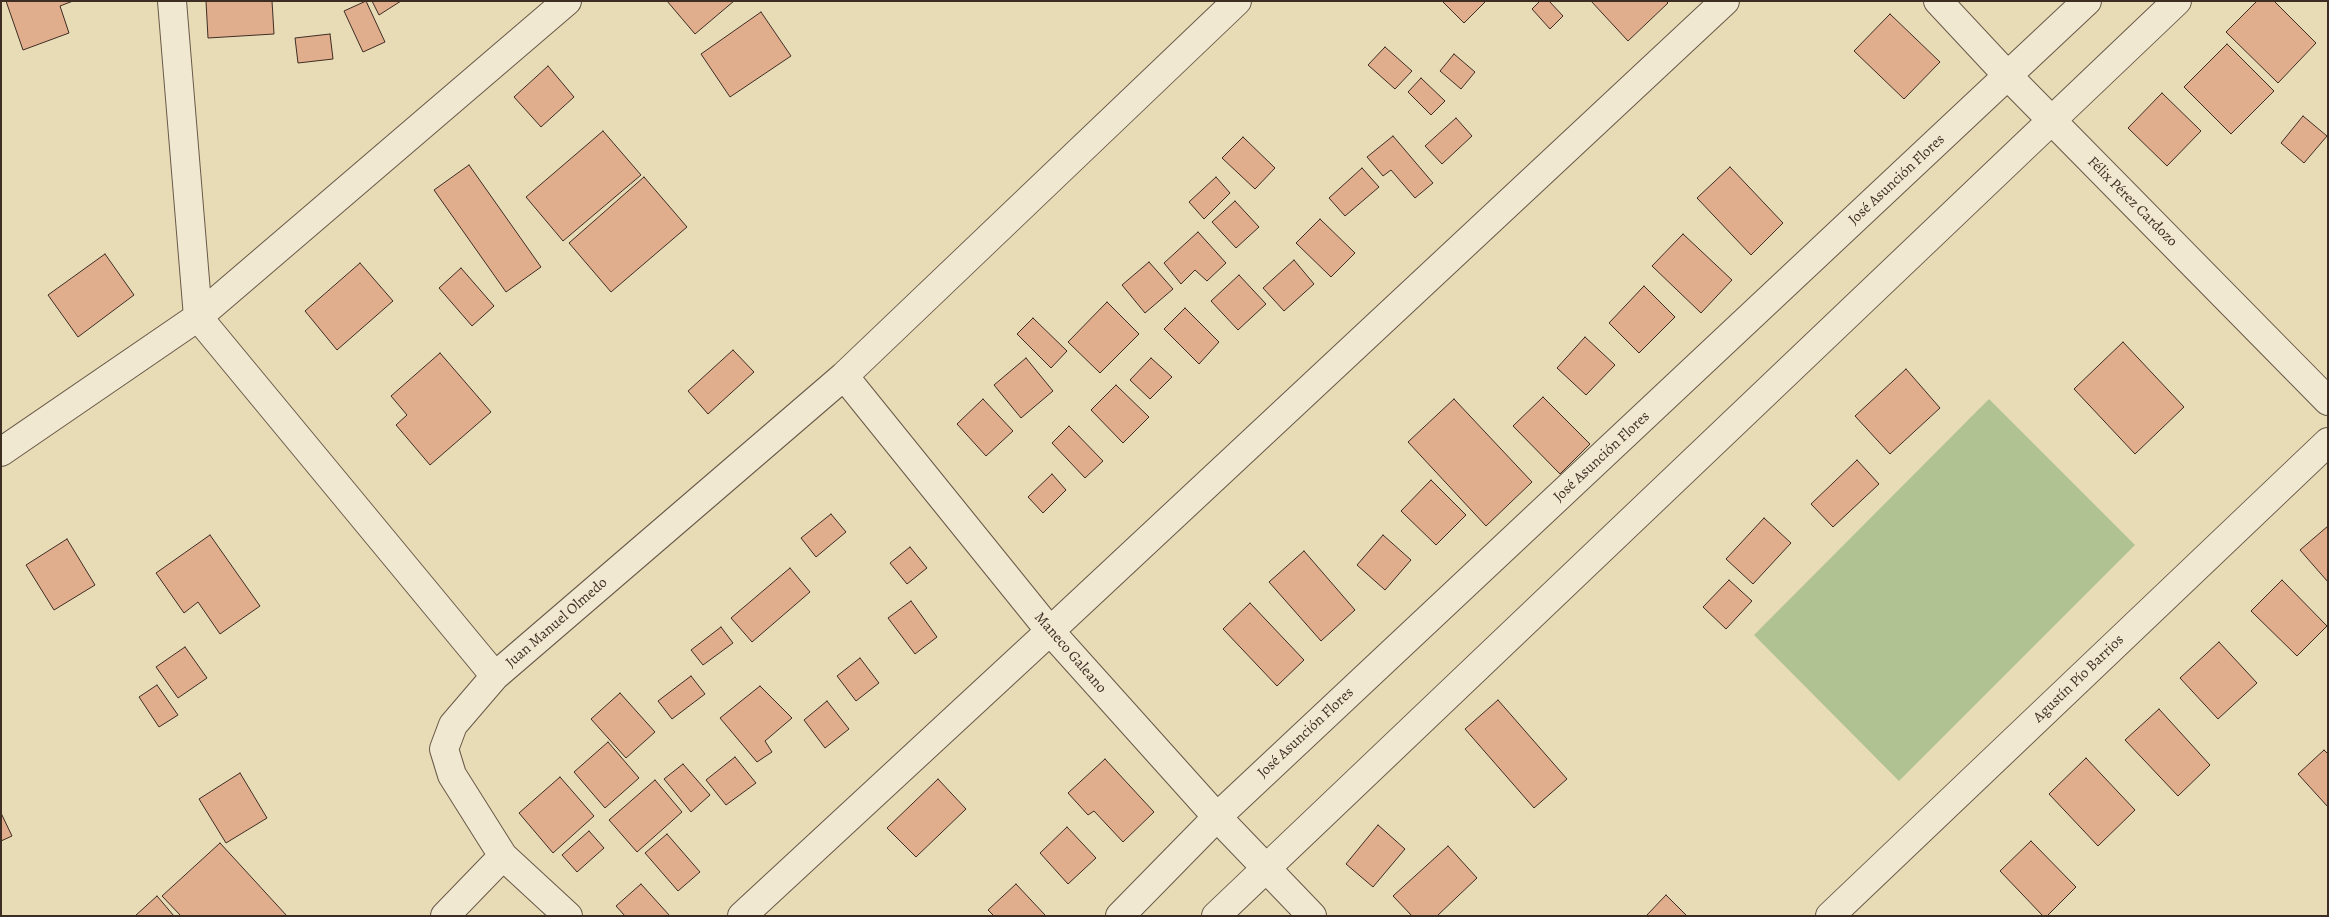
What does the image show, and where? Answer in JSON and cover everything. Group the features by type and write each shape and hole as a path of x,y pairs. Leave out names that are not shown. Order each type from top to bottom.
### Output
{"street":[{"path":"172,1 198,317 495,676"},
{"path":"1,452 198,317 567,1"},
{"name":"Juan Manuel Olmedo","path":"568,916 503,856 452,775 444,749 453,725 495,676 844,376 1238,1"},
{"path":"742,916 1050,632 1725,1"},
{"name":"Félix Pérez Cardozo","path":"1938,1 2008,76 2328,401"},
{"name":"José Asunción Flores","path":"1120,916 1217,817 2087,1"},
{"path":"1216,916 2177,1"},
{"name":"Maneco Galeano","path":"844,376 1050,632 1217,817 1312,916"},
{"name":"Agustín Pío Barrios","path":"1830,916 2328,442"},
{"path":"445,916 503,856"}],"green space":[{"path":"1989,399 2135,545 1899,781 1754,635"}],"building":[{"path":"6,1 73,1 60,6 69,33 23,50"},
{"path":"206,1 272,1 274,34 208,38"},
{"path":"366,1 385,42 363,52 344,11"},
{"path":"372,1 401,1 379,15"},
{"path":"667,1 734,1 695,34"},
{"path":"1442,1 1486,1 1464,23"},
{"path":"1540,1 1549,1 1563,16 1550,29 1532,9"},
{"path":"1591,1 1666,1 1668,3 1628,41"},
{"path":"2257,1 2274,1 2316,43 2278,83 2226,32"},
{"path":"761,12 791,56 730,97 701,54"},
{"path":"1890,14 1940,62 1904,99 1854,51"},
{"path":"330,34 333,59 298,63 295,38"},
{"path":"2227,44 2274,91 2231,134 2184,87"},
{"path":"1385,47 1412,71 1395,89 1368,65"},
{"path":"1454,54 1475,72 1461,89 1440,71"},
{"path":"548,66 574,97 541,127 514,97"},
{"path":"1421,78 1445,101 1431,115 1408,92"},
{"path":"2162,93 2201,131 2167,166 2128,128"},
{"path":"2303,116 2327,136 2304,163 2281,143"},
{"path":"1456,118 1472,136 1442,164 1425,146"},
{"path":"603,131 641,175 563,241 526,197"},
{"path":"1393,136 1433,183 1415,198 1391,170 1383,176 1367,157"},
{"path":"1243,137 1275,168 1255,189 1222,158"},
{"path":"469,165 541,267 506,292 434,190"},
{"path":"1730,167 1783,223 1751,255 1697,198"},
{"path":"1362,168 1379,187 1345,216 1329,198"},
{"path":"644,177 687,227 611,292 569,243"},
{"path":"1216,177 1230,193 1204,219 1189,202"},
{"path":"1235,201 1259,227 1236,248 1212,222"},
{"path":"1320,219 1355,253 1331,277 1296,243"},
{"path":"1198,232 1226,263 1207,281 1195,270 1181,284 1164,263"},
{"path":"1683,234 1732,280 1701,313 1652,266"},
{"path":"105,254 134,295 78,337 48,295"},
{"path":"1294,260 1314,284 1284,311 1263,288"},
{"path":"1149,262 1173,289 1145,313 1122,285"},
{"path":"360,263 393,301 337,350 305,311"},
{"path":"461,268 494,306 472,326 439,288"},
{"path":"1239,275 1266,304 1238,330 1211,301"},
{"path":"1644,286 1675,317 1639,353 1609,323"},
{"path":"1107,302 1139,334 1100,373 1068,342"},
{"path":"1185,308 1219,342 1199,364 1164,329"},
{"path":"1033,318 1067,351 1051,368 1017,334"},
{"path":"1585,337 1615,365 1586,395 1557,368"},
{"path":"2123,342 2184,407 2135,454 2074,389"},
{"path":"733,350 754,372 708,414 688,391"},
{"path":"440,353 491,412 430,465 396,425 407,415 391,396"},
{"path":"1026,358 1053,391 1021,418 994,385"},
{"path":"1151,358 1172,377 1150,399 1130,380"},
{"path":"1906,369 1940,408 1890,454 1855,416"},
{"path":"1116,385 1149,417 1123,443 1091,410"},
{"path":"1543,397 1590,444 1560,474 1513,426"},
{"path":"983,399 1013,431 986,456 957,424"},
{"path":"1454,399 1532,482 1486,526 1408,442"},
{"path":"1069,426 1103,461 1085,478 1052,443"},
{"path":"1857,460 1879,484 1833,527 1811,504"},
{"path":"1052,474 1066,490 1043,513 1028,497"},
{"path":"1431,480 1466,515 1436,545 1401,511"},
{"path":"831,514 846,532 816,557 801,538"},
{"path":"1764,518 1791,543 1753,584 1726,559"},
{"path":"2328,526 2328,582 2300,550"},
{"path":"210,535 260,606 220,634 198,602 184,613 156,573"},
{"path":"1383,535 1411,560 1385,590 1357,565"},
{"path":"67,539 95,585 54,610 26,565"},
{"path":"910,547 927,568 907,584 890,563"},
{"path":"1304,551 1355,610 1321,641 1269,582"},
{"path":"790,568 810,592 752,642 731,618"},
{"path":"1729,580 1752,601 1726,629 1703,607"},
{"path":"2282,580 2327,626 2297,656 2251,611"},
{"path":"911,601 937,637 915,654 888,618"},
{"path":"1250,603 1304,660 1277,686 1223,629"},
{"path":"721,627 733,643 703,665 691,650"},
{"path":"2219,642 2257,683 2218,719 2180,678"},
{"path":"185,647 207,678 178,698 156,667"},
{"path":"860,658 879,683 856,701 837,676"},
{"path":"691,676 705,694 672,719 658,701"},
{"path":"157,685 178,715 159,727 139,697"},
{"path":"760,686 792,718 765,741 772,752 757,762 720,718"},
{"path":"620,693 655,732 626,758 591,719"},
{"path":"1498,700 1567,779 1534,808 1465,729"},
{"path":"827,701 849,729 825,748 804,720"},
{"path":"2159,709 2210,765 2178,796 2125,740"},
{"path":"608,742 639,778 605,808 574,772"},
{"path":"2324,750 2328,754 2328,807 2298,774"},
{"path":"735,757 756,783 726,805 706,780"},
{"path":"2086,758 2135,810 2098,846 2049,794"},
{"path":"1105,759 1154,812 1123,842 1094,811 1088,815 1068,793"},
{"path":"683,764 710,795 691,812 664,779"},
{"path":"240,773 267,818 226,843 199,799"},
{"path":"560,777 594,816 553,853 519,813"},
{"path":"938,779 966,809 916,857 887,828"},
{"path":"655,780 682,812 637,852 609,820"},
{"path":"1,813 12,836 1,841"},
{"path":"1378,825 1405,849 1373,887 1346,864"},
{"path":"1067,827 1096,858 1068,884 1040,853"},
{"path":"589,831 604,848 577,872 562,855"},
{"path":"667,834 700,872 678,891 645,853"},
{"path":"2031,841 2076,887 2047,916 2043,916 2000,871"},
{"path":"220,843 287,916 181,916 162,896"},
{"path":"1448,846 1477,878 1437,916 1412,916 1393,896"},
{"path":"641,884 670,916 625,916 616,906"},
{"path":"1016,884 1044,916 994,916 988,910"},
{"path":"1666,895 1687,916 1646,916"},
{"path":"157,896 174,916 135,916"}]}
